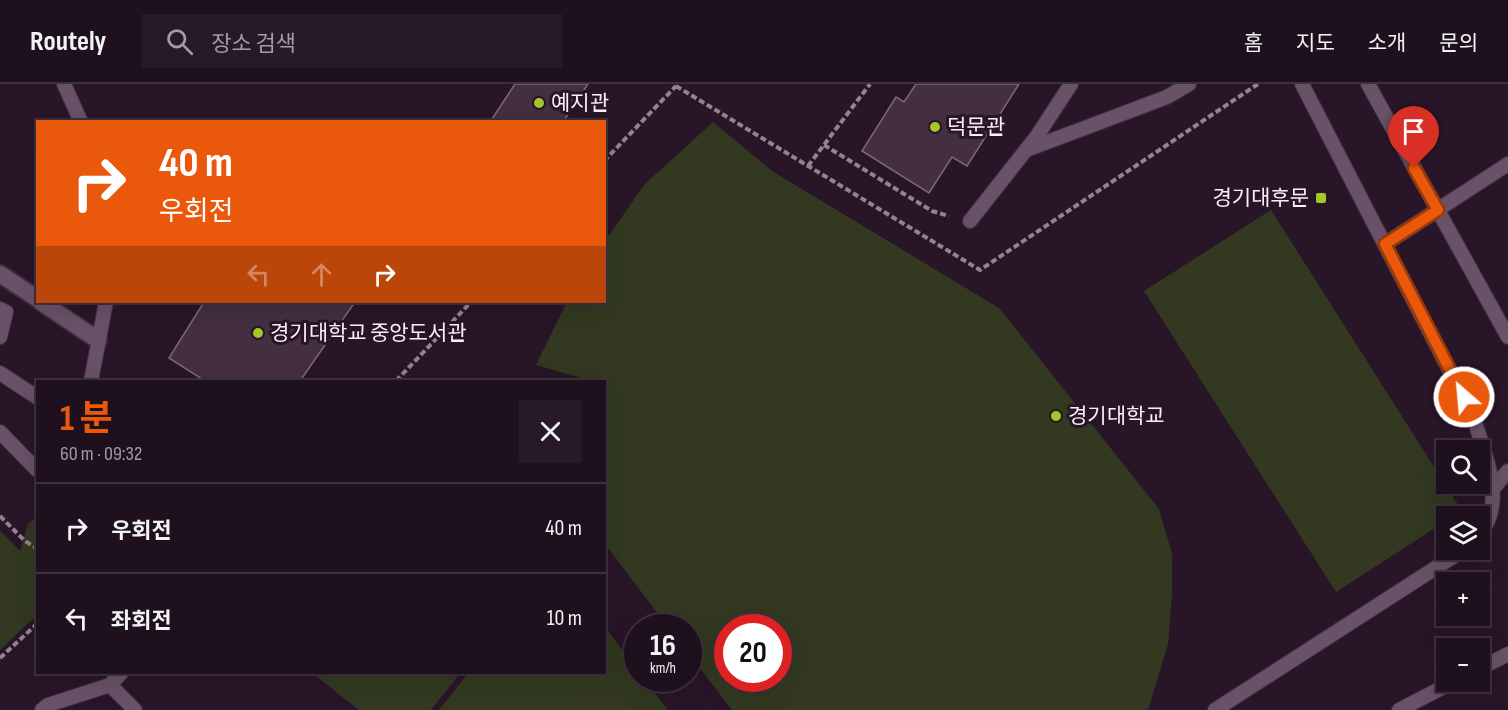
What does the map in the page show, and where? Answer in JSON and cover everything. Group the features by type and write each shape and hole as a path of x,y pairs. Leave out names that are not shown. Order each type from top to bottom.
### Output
{"street":[{"path":"0,274 36,298"},
{"path":"43,303 98,340"}],"lane":[{"path":"64,84 80,120"},
{"path":"970,221 1026,150 1071,84"},
{"path":"1026,150 1167,97 1188,84"},
{"path":"1368,84 1508,337"},
{"path":"1308,87 1473,416 1490,472 1493,512 1490,517"},
{"path":"1385,244 1508,164"},
{"path":"92,380 106,303"},
{"path":"0,309 6,312 0,337"},
{"path":"0,373 36,397"},
{"path":"0,432 36,469"},
{"path":"1492,490 1508,471"},
{"path":"1215,710 1448,560"},
{"path":"1490,663 1508,654"},
{"path":"42,710 48,705 110,685 120,674"},
{"path":"110,685 135,710"},
{"path":"1399,710 1436,691"}],"path":[{"path":"808,166 870,84"},
{"path":"606,159 677,85 980,270 1258,84"},
{"path":"824,145 932,211"},
{"path":"397,380 470,303"},
{"path":"0,516 25,541 36,548"},
{"path":"0,658 36,625"}],"green space":[{"path":"713,122 772,171 999,308 1159,509 1172,554 1172,595 1168,644 1148,710 732,710 718,692 792,692 792,614 714,614 714,687 702,671 702,614 658,614 606,545 606,380 588,380 536,365 567,303 606,303 606,240 644,185"},
{"path":"1271,210 1436,470 1436,494 1451,494 1459,506 1436,506 1436,527 1336,592 1144,291"},
{"path":"36,517 36,616 0,650 0,531 20,551 28,524"},
{"path":"606,628 624,653 624,692 654,692 668,710 439,710 467,674 606,674"},
{"path":"314,674 459,674 431,710 359,710"}],"building":[{"name":"예지관","path":"515,84 588,84 564,120 491,120"},
{"name":"덕문관","path":"916,84 1019,84 967,166 952,157 929,193 862,151 896,97 904,102"},
{"name":"경기대학교 중앙도서관","path":"203,303 354,303 301,380 203,380 169,358"}],"place":[{"name":"예지관","path":"539,103"},
{"name":"덕문관","path":"935,127"},
{"name":"경기대후문","path":"1321,198"},
{"name":"경기대학교 중앙도서관","path":"258,333"},
{"name":"경기대학교","path":"1056,416"}],"route":[{"path":"1414,168 1438,210 1385,244 1464,397"}]}
